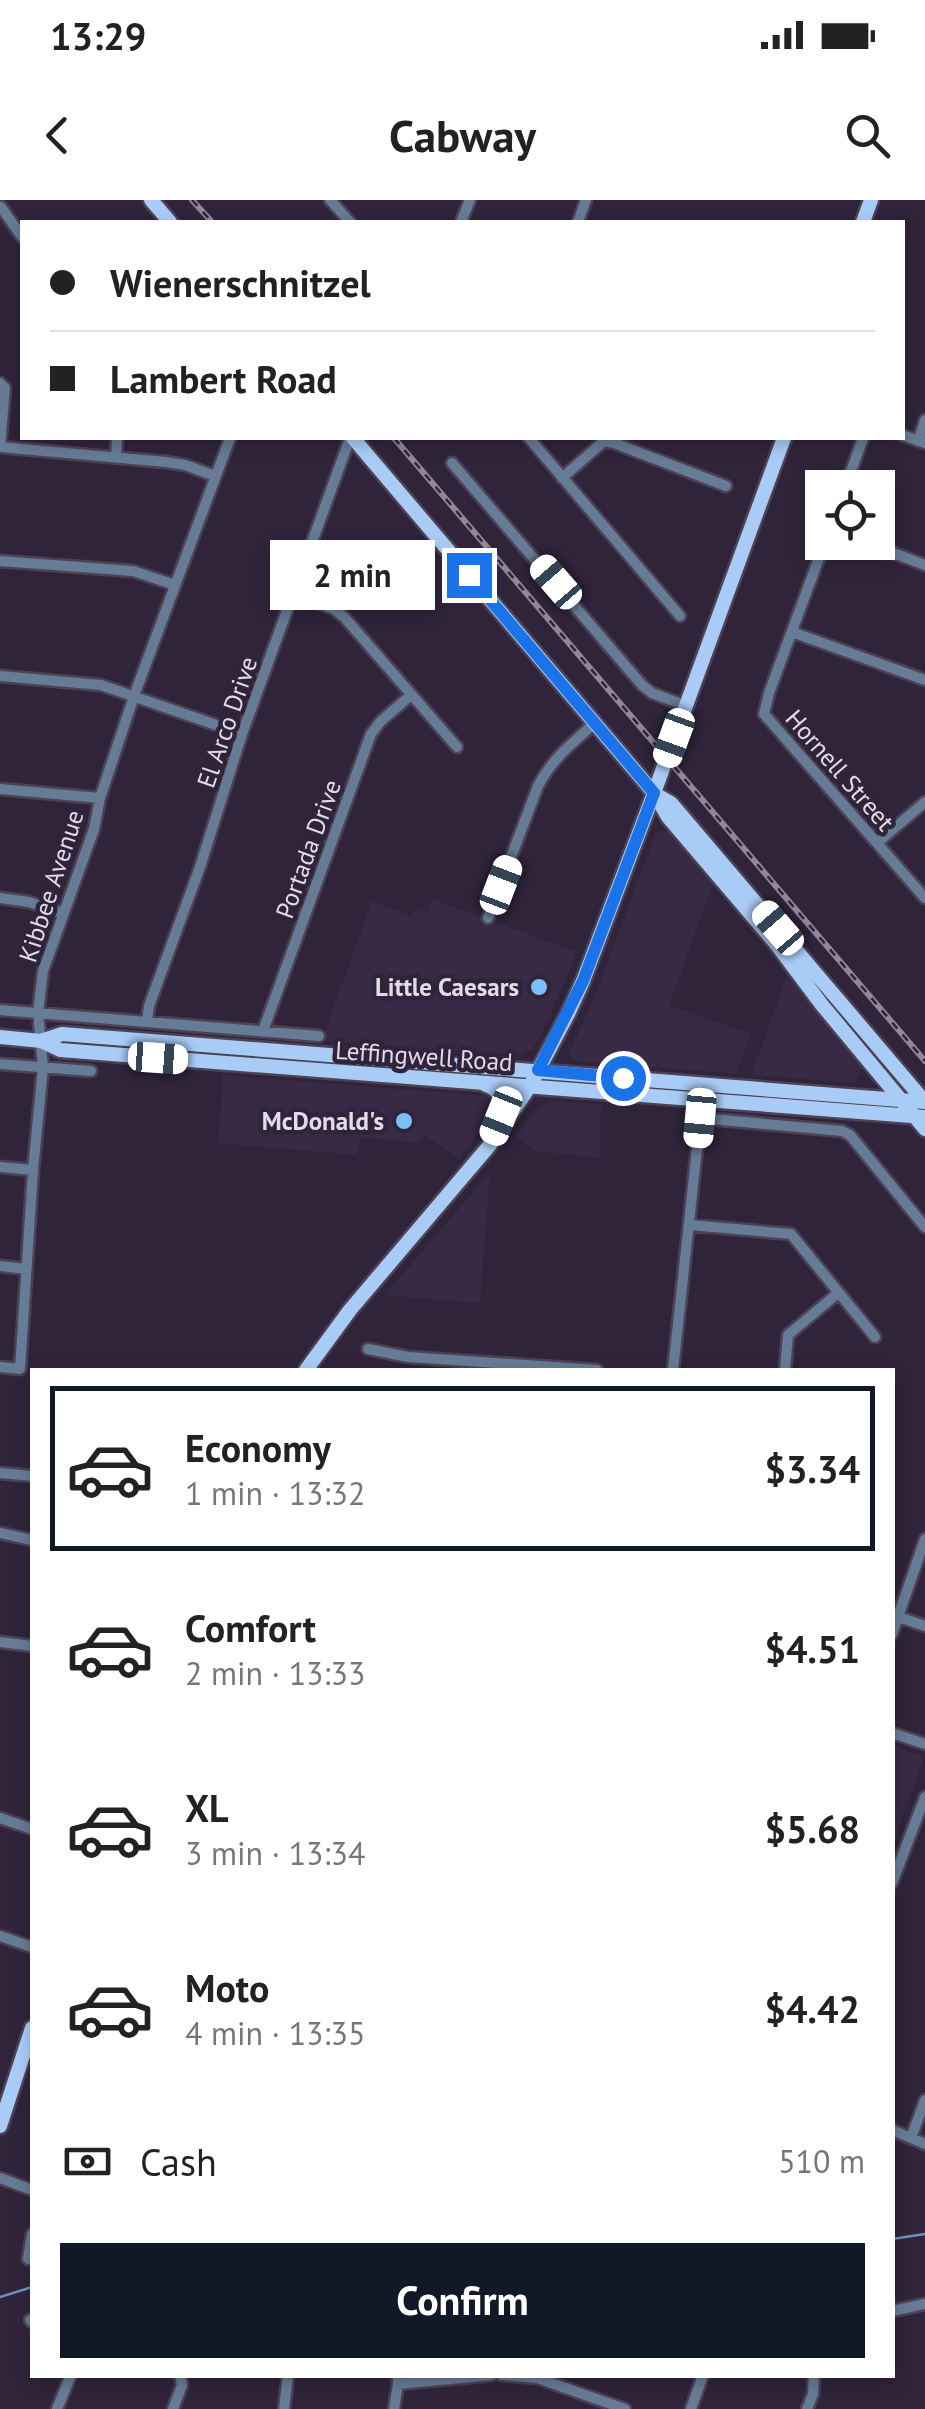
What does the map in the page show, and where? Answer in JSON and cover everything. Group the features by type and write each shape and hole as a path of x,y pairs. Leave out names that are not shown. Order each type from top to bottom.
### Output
{"main road":[{"path":"151,200 168,220"},
{"path":"353,440 654,793 668,817 901,1100 920,1117 925,1129"},
{"path":"307,1368 350,1310 489,1146 530,1086 583,981 783,440"},
{"path":"654,793 672,803 925,1102"},
{"name":"Leffingwell Road","path":"0,1037 41,1040 62,1034 925,1102"},
{"path":"833,1094 862,1090 871,1080 871,1070 848,1036"},
{"name":"Leffingwell Road","path":"41,1040 60,1050 920,1117"},
{"path":"478,1082 495,1088 503,1104 489,1146"},
{"path":"0,2126 30,2034"}],"street":[{"path":"12,200 1,208 20,233"},
{"path":"330,200 348,220"},
{"path":"0,383 5,388 0,447 185,465 215,476"},
{"path":"921,442 925,420"},
{"path":"116,458 117,440"},
{"name":"Kibbee Avenue","path":"0,1367 20,1368 43,1067 38,1013 43,972 94,829 100,798 134,696 229,440"},
{"name":"El Arco Drive","path":"147,1022 149,1006 200,867 242,734 350,440"},
{"path":"530,440 680,616"},
{"path":"851,470 862,440"},
{"path":"562,478 604,441 726,486"},
{"path":"452,463 642,685 686,706"},
{"path":"895,553 925,564"},
{"path":"0,560 133,571 174,586"},
{"path":"818,560 792,632 925,680"},
{"path":"294,593 334,609 457,747"},
{"name":"Hornell Street","path":"792,632 764,714 925,898"},
{"path":"0,676 101,685 242,734"},
{"name":"Portada Drive","path":"262,1032 371,734 411,695"},
{"path":"488,918 548,766 595,724"},
{"path":"0,788 100,798"},
{"path":"877,844 925,802"},
{"path":"0,898 30,902 62,913"},
{"name":"Leffingwell Road","path":"0,1010 319,1036"},
{"path":"0,1064 91,1071"},
{"path":"673,1368 704,1084"},
{"path":"700,1118 850,1134 925,1227"},
{"path":"0,1167 33,1170"},
{"path":"690,1225 791,1234 876,1337"},
{"path":"0,1266 26,1268"},
{"path":"785,1368 788,1335 838,1293"},
{"path":"368,1349 408,1357 568,1368"},
{"path":"406,1368 408,1357"},
{"path":"0,1474 30,1476"},
{"path":"0,1534 30,1540"},
{"path":"925,1539 896,1616 925,1626"},
{"path":"0,1642 30,1646"},
{"path":"895,1734 925,1744"},
{"path":"897,1859 925,1796"},
{"path":"0,1818 30,1828"},
{"path":"0,1936 30,1946"},
{"path":"910,2138 925,2100"},
{"path":"895,2131 925,2144"},
{"path":"0,2178 30,2189"},
{"path":"28,2259 30,2246"},
{"path":"895,2309 925,2304"},
{"path":"57,2409 70,2378"},
{"path":"174,2409 182,2386 181,2378"},
{"path":"284,2409 288,2378"},
{"path":"537,2378 625,2409"},
{"path":"691,2409 702,2378"},
{"path":"807,2409 814,2378"},
{"path":"394,2409 398,2379"}],"shaded area":[{"path":"668,831 713,884 669,1005 751,1034 736,1074 574,1061 569,1052 591,1006 656,832"},
{"path":"432,899 577,952 533,1049 520,1056 321,1041 372,901 412,916 415,909 427,913"},
{"path":"787,975 863,1067 855,1083 751,1075"},
{"path":"223,1075 489,1096 496,1101 496,1109 459,1159 424,1134 418,1143 360,1137 357,1155 218,1143"},
{"path":"553,1101 601,1104 600,1158 536,1151 516,1136 537,1108"},
{"path":"490,1172 480,1303 385,1295"},
{"path":"895,1747 923,1759 895,1840"}],"waterway":[{"path":"895,2239 925,2234"},
{"path":"0,2297 30,2288"}],"railway":[{"path":"192,200 210,220"},
{"path":"396,440 925,1061"}],"place":[{"name":"Little Caesars","path":"539,987"},
{"name":"McDonald's","path":"404,1121"}],"route":[{"path":"469,575 654,793 583,981 538,1070 623,1078"}]}
